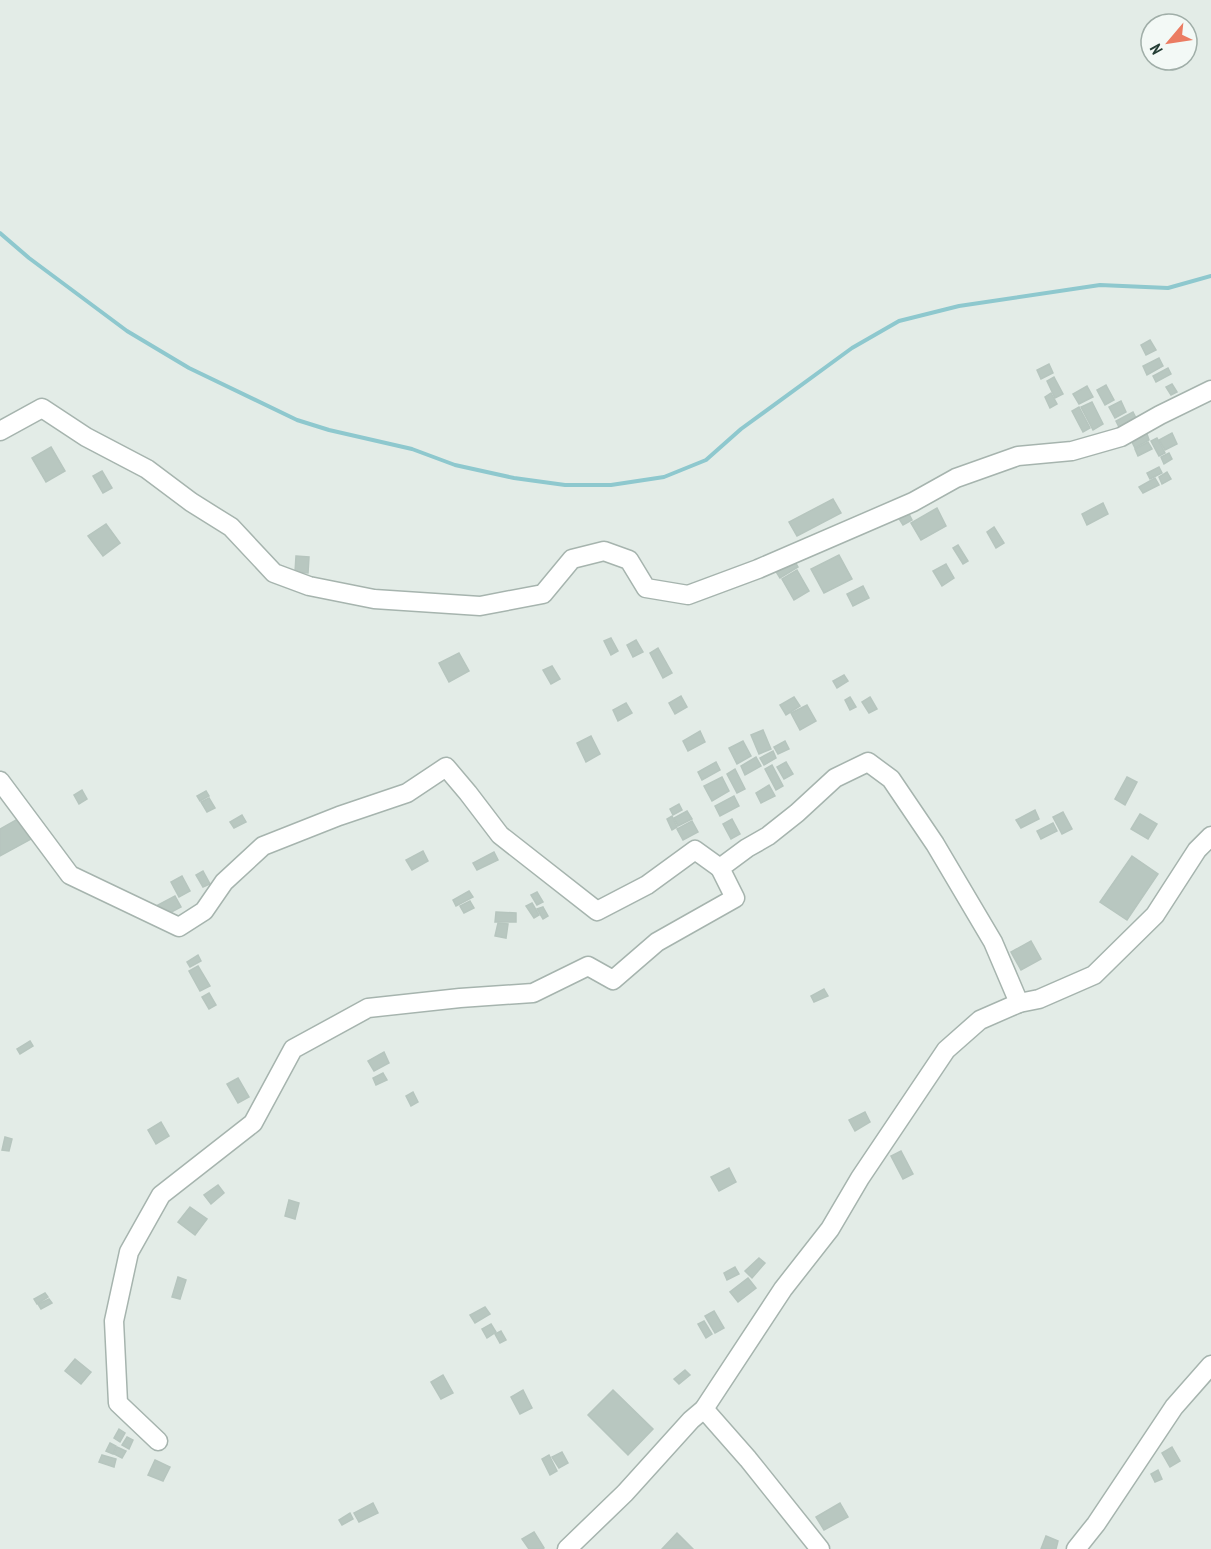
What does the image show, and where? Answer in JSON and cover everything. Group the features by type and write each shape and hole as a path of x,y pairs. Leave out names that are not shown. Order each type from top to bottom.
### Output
{"street":[{"path":"0,431 42,408 86,437 147,469 191,502 231,527 274,573 309,586 374,599 480,606 543,594 572,559 604,550 629,560 646,588 688,595 758,569 913,502 956,478 1018,456 1072,451 1121,437 1211,390"},
{"path":"720,868 768,836 836,778 868,762 891,779 935,844 993,942 1019,1003"},
{"path":"0,781 70,875 179,927 204,911 224,882 263,846 339,816 407,793 446,767 500,835 597,911 647,885 695,850 720,868 735,898 657,942 613,980 588,966 533,993 368,1008 293,1049 253,1123 160,1195 129,1252 114,1321 118,1403 158,1441"},
{"path":"567,1549 704,1409 783,1289 830,1229 860,1178 946,1050 980,1020 1019,1003 1039,999 1094,975 1155,915 1197,850 1211,836"},
{"path":"1076,1549 1096,1524 1174,1407 1211,1365"},
{"path":"704,1409 748,1459 820,1549"}],"building":[{"path":"1150,340 1156,350 1146,355 1141,345"},
{"path":"1159,358 1163,366 1147,375 1143,366"},
{"path":"1049,364 1053,373 1041,379 1037,370"},
{"path":"1168,368 1171,374 1156,382 1153,376"},
{"path":"1054,377 1063,394 1055,398 1047,381"},
{"path":"1172,384 1177,392 1171,395 1166,387"},
{"path":"1106,385 1114,400 1105,405 1097,390"},
{"path":"1087,386 1093,397 1079,404 1073,394"},
{"path":"1051,393 1057,404 1050,408 1045,397"},
{"path":"1121,401 1126,412 1115,418 1109,407"},
{"path":"1092,402 1103,424 1093,430 1081,407"},
{"path":"1079,407 1090,428 1083,432 1072,411"},
{"path":"1133,412 1138,422 1121,431 1116,421"},
{"path":"1172,433 1177,444 1165,450 1159,440"},
{"path":"1147,434 1149,440 1135,448 1132,442"},
{"path":"1157,438 1165,453 1159,456 1151,441"},
{"path":"1148,442 1152,449 1138,456 1135,449"},
{"path":"51,447 65,471 46,482 32,458"},
{"path":"1169,453 1172,459 1164,464 1161,457"},
{"path":"1159,467 1162,473 1150,479 1147,473"},
{"path":"102,471 112,488 103,493 93,476"},
{"path":"1167,472 1171,479 1162,484 1159,477"},
{"path":"1155,478 1159,485 1143,493 1139,487"},
{"path":"833,499 841,513 797,536 789,522"},
{"path":"1103,503 1108,514 1087,525 1082,514"},
{"path":"937,508 946,526 921,540 911,523"},
{"path":"908,512 912,520 903,525 898,517"},
{"path":"106,524 120,543 103,556 88,536"},
{"path":"994,527 1004,543 996,548 987,532"},
{"path":"958,545 968,561 963,564 953,548"},
{"path":"839,555 852,579 824,593 811,569"},
{"path":"296,556 309,557 308,573 295,572"},
{"path":"794,560 798,567 780,578 775,570"},
{"path":"946,564 954,578 942,586 933,571"},
{"path":"797,570 809,591 794,600 782,579"},
{"path":"863,586 869,598 853,606 847,594"},
{"path":"611,638 618,651 611,655 604,641"},
{"path":"636,640 643,652 633,657 627,645"},
{"path":"658,648 672,673 663,678 650,653"},
{"path":"459,653 469,671 449,682 439,663"},
{"path":"552,666 560,679 551,684 543,670"},
{"path":"844,675 848,681 837,688 833,681"},
{"path":"681,696 687,707 675,714 669,703"},
{"path":"794,697 800,706 786,715 780,705"},
{"path":"850,697 856,707 850,710 845,700"},
{"path":"870,697 877,709 869,713 862,702"},
{"path":"626,703 632,713 618,721 613,710"},
{"path":"807,705 816,721 800,730 791,713"},
{"path":"763,730 771,749 759,754 751,735"},
{"path":"700,731 705,742 688,751 683,741"},
{"path":"591,736 600,754 586,762 577,743"},
{"path":"743,741 751,756 737,764 729,748"},
{"path":"785,741 789,749 778,754 774,747"},
{"path":"773,751 776,758 764,765 760,758"},
{"path":"756,757 761,766 745,775 741,766"},
{"path":"716,762 720,770 702,780 698,772"},
{"path":"786,762 793,774 784,779 777,767"},
{"path":"772,765 783,786 776,790 765,769"},
{"path":"735,769 745,789 737,793 727,774"},
{"path":"722,777 729,791 712,801 704,786"},
{"path":"1127,777 1137,782 1125,805 1115,799"},
{"path":"769,785 775,796 761,803 756,793"},
{"path":"82,790 87,799 79,804 74,795"},
{"path":"206,791 209,796 200,801 197,796"},
{"path":"734,796 739,806 720,816 715,806"},
{"path":"209,798 215,808 207,812 201,802"},
{"path":"679,804 682,810 673,815 670,809"},
{"path":"1035,810 1039,819 1021,828 1016,820"},
{"path":"687,811 692,819 678,826 674,818"},
{"path":"1063,812 1072,829 1062,834 1053,817"},
{"path":"1140,814 1157,824 1148,839 1131,829"},
{"path":"242,815 246,822 234,828 230,822"},
{"path":"23,816 33,838 0,856 0,829"},
{"path":"672,816 677,827 672,830 667,819"},
{"path":"732,819 740,834 731,839 723,824"},
{"path":"692,821 698,832 683,840 677,829"},
{"path":"1053,823 1057,831 1041,839 1037,831"},
{"path":"423,851 428,861 412,870 406,860"},
{"path":"494,852 498,860 477,870 473,863"},
{"path":"1132,856 1158,874 1127,920 1100,902"},
{"path":"203,871 210,884 203,887 196,875"},
{"path":"182,876 190,891 179,897 171,882"},
{"path":"469,891 473,897 456,906 453,900"},
{"path":"537,892 543,902 537,905 531,895"},
{"path":"175,896 181,907 162,917 156,906"},
{"path":"470,901 474,908 464,913 460,906"},
{"path":"532,903 539,915 534,918 526,906"},
{"path":"543,907 548,916 543,919 537,909"},
{"path":"496,912 516,913 516,922 495,922"},
{"path":"498,923 508,924 506,938 495,936"},
{"path":"1031,941 1041,959 1021,970 1011,952"},
{"path":"198,955 201,961 190,967 187,962"},
{"path":"198,966 210,986 200,991 189,971"},
{"path":"824,989 828,996 814,1002 811,996"},
{"path":"209,993 216,1005 209,1009 202,997"},
{"path":"30,1041 33,1046 20,1054 17,1049"},
{"path":"384,1052 389,1063 374,1071 368,1061"},
{"path":"383,1073 387,1080 376,1085 373,1078"},
{"path":"238,1078 249,1097 238,1103 227,1084"},
{"path":"413,1092 418,1102 411,1106 406,1096"},
{"path":"865,1112 870,1122 855,1131 849,1120"},
{"path":"161,1122 169,1136 156,1144 148,1130"},
{"path":"5,1137 12,1139 9,1151 2,1150"},
{"path":"901,1151 913,1174 903,1179 891,1156"},
{"path":"729,1168 736,1182 719,1191 711,1177"},
{"path":"218,1185 224,1193 211,1204 204,1195"},
{"path":"289,1200 299,1203 295,1219 285,1216"},
{"path":"190,1207 207,1219 195,1235 178,1222"},
{"path":"759,1258 765,1263 752,1278 745,1271"},
{"path":"735,1267 739,1274 727,1280 724,1273"},
{"path":"178,1277 186,1280 180,1299 172,1297"},
{"path":"748,1278 756,1288 738,1302 730,1292"},
{"path":"45,1293 48,1297 37,1304 34,1299"},
{"path":"49,1299 52,1303 41,1309 38,1304"},
{"path":"485,1307 490,1314 475,1323 470,1315"},
{"path":"714,1311 724,1328 715,1333 705,1316"},
{"path":"704,1321 712,1334 706,1338 698,1324"},
{"path":"491,1324 496,1332 487,1338 482,1329"},
{"path":"501,1331 506,1340 500,1343 495,1334"},
{"path":"75,1359 91,1372 81,1384 65,1371"},
{"path":"685,1370 690,1375 679,1384 674,1379"},
{"path":"443,1375 453,1393 441,1399 431,1382"},
{"path":"523,1390 532,1408 520,1414 511,1397"},
{"path":"613,1390 653,1429 628,1455 588,1415"},
{"path":"119,1429 125,1433 120,1442 114,1438"},
{"path":"127,1437 133,1440 129,1449 122,1445"},
{"path":"110,1443 116,1446 113,1454 106,1451"},
{"path":"117,1447 126,1451 122,1458 114,1454"},
{"path":"1172,1447 1180,1461 1170,1467 1162,1453"},
{"path":"562,1452 568,1463 559,1468 552,1457"},
{"path":"102,1455 116,1459 114,1467 99,1462"},
{"path":"549,1455 557,1471 550,1475 542,1459"},
{"path":"155,1460 170,1467 163,1481 148,1475"},
{"path":"1158,1470 1162,1479 1155,1482 1151,1474"},
{"path":"373,1503 378,1513 359,1522 354,1513"},
{"path":"840,1503 848,1517 824,1530 816,1517"},
{"path":"350,1513 353,1519 342,1525 339,1520"},
{"path":"534,1532 543,1549 529,1549 522,1539"},
{"path":"677,1533 693,1549 662,1549"},
{"path":"1046,1536 1058,1541 1056,1549 1041,1549"}],"waterway":[{"path":"0,233 29,258 127,331 189,368 297,420 329,430 412,449 455,465 514,478 565,485 611,485 664,477 706,460 741,429 852,348 899,321 959,306 1100,285 1168,288 1211,276"}]}
